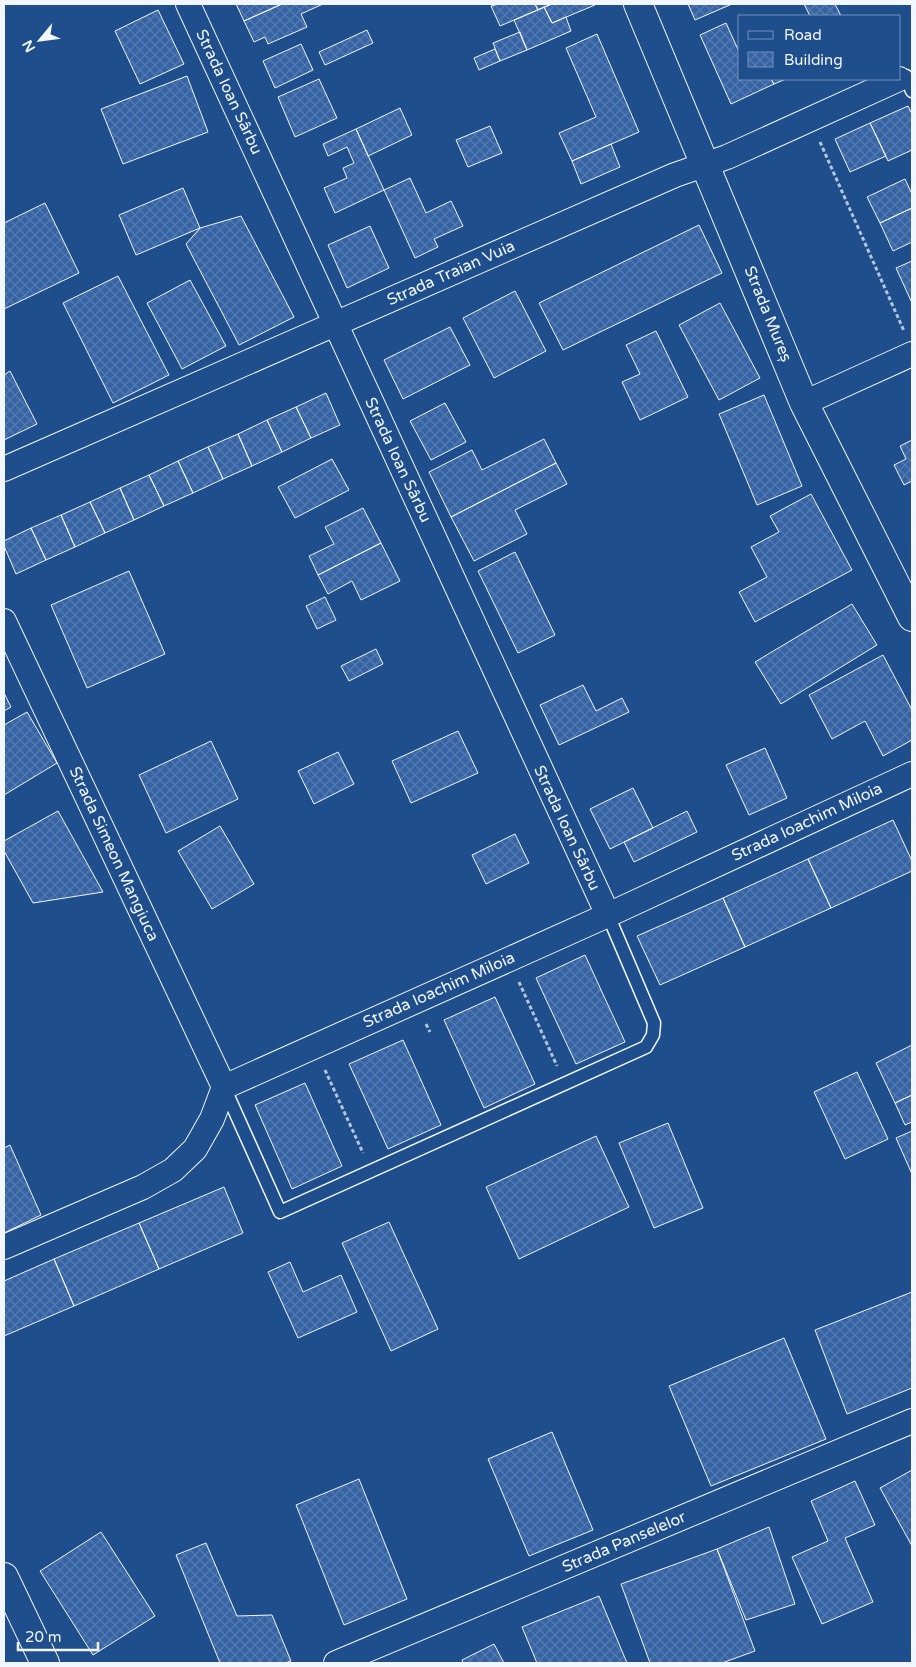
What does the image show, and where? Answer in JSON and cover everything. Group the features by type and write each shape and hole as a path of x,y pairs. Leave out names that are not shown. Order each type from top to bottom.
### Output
{"street":[{"name":"Strada Ioan Sârbu","path":"188,4 608,915"},
{"name":"Strada Mureș","path":"638,4 804,403 912,617"},
{"name":"Strada Traian Vuia","path":"4,469 666,179 726,157 906,79"},
{"path":"804,403 908,343"},
{"name":"Strada Simeon Mangiuca","path":"4,621 224,1087"},
{"name":"Strada Ioachim Miloia","path":"224,1087 608,915 912,774"},
{"path":"4,1247 143,1187 173,1170 195,1149 212,1119 224,1087"},
{"name":"Strada Panselelor","path":"336,1663 912,1421"},
{"path":"4,1577 45,1663"}],"lane":[{"path":"224,1087 280,1212 372,1171 646,1047 653,1036 654,1023 608,915"}],"path":[{"path":"810,119 908,343"},
{"path":"509,959 565,1084"},
{"path":"314,1046 372,1171"}],"building":[{"path":"236,4 282,4 244,21"},
{"path":"282,4 323,4 301,14 307,27 268,44 265,37 254,42 244,21"},
{"path":"498,4 535,4 538,10 500,26 491,6"},
{"path":"535,4 552,4 538,10"},
{"path":"552,4 595,5 552,23 544,7"},
{"path":"688,4 732,4 695,20"},
{"path":"804,4 835,4 840,15 810,15"},
{"path":"544,7 552,23 566,17 571,31 527,50 514,20"},
{"path":"158,10 184,64 140,84 115,31"},
{"path":"726,23 738,50 738,80 772,80 774,84 731,104 700,35"},
{"path":"367,30 373,43 325,65 319,52"},
{"path":"520,32 527,50 500,61 493,43"},
{"path":"597,34 639,132 572,161 559,133 596,117 566,48"},
{"path":"301,44 313,70 275,88 263,61"},
{"path":"495,49 500,61 479,70 474,58"},
{"path":"187,76 208,132 123,164 101,109"},
{"path":"319,79 337,118 295,137 278,97"},
{"path":"772,80 784,80 774,84"},
{"path":"908,106 912,114 912,150 888,161 870,123"},
{"path":"400,108 412,135 368,156 356,129"},
{"path":"870,123 886,156 850,172 835,139"},
{"path":"490,126 502,153 468,167 456,140"},
{"path":"356,129 384,190 335,213 324,188 347,178 343,168 354,163 347,147 328,156 323,144"},
{"path":"611,144 620,167 581,184 572,161"},
{"path":"410,178 426,213 451,201 463,226 434,239 438,247 415,258 384,190"},
{"path":"905,179 912,194 912,208 880,223 867,197"},
{"path":"183,188 200,228 136,255 119,215"},
{"path":"45,203 79,273 4,309 4,223"},
{"path":"912,208 912,242 893,251 880,223"},
{"path":"241,216 294,317 239,345 186,244 200,228"},
{"path":"699,225 722,273 563,350 539,303"},
{"path":"370,226 389,268 347,288 328,245"},
{"path":"912,261 912,303 896,268"},
{"path":"118,276 169,375 113,403 63,303"},
{"path":"190,280 226,346 182,369 147,303"},
{"path":"515,291 546,351 494,378 463,318"},
{"path":"720,303 760,378 719,400 679,325"},
{"path":"450,327 470,365 403,399 384,360"},
{"path":"656,331 688,397 640,420 622,382 640,374 626,345"},
{"path":"10,371 37,424 4,440 4,375"},
{"path":"326,393 340,425 311,438 296,407"},
{"path":"764,395 802,486 757,505 719,414"},
{"path":"445,403 466,442 431,460 410,421"},
{"path":"296,407 311,438 282,452 267,420"},
{"path":"267,420 282,452 252,466 238,434"},
{"path":"238,434 252,466 223,479 208,447"},
{"path":"544,439 556,463 451,517 429,472 472,450 482,470"},
{"path":"912,440 912,481 904,485 894,465 906,459 900,446"},
{"path":"208,447 223,479 193,493 178,461"},
{"path":"332,459 349,490 295,518 278,487"},
{"path":"178,461 193,493 164,506 149,475"},
{"path":"556,463 567,484 515,510 527,534 474,561 451,517"},
{"path":"149,475 164,506 134,520 120,488"},
{"path":"120,488 134,520 105,533 90,502"},
{"path":"811,494 852,570 755,622 739,592 767,577 751,547 779,532 770,516"},
{"path":"90,502 105,533 75,547 61,515"},
{"path":"363,508 381,543 318,575 309,556 334,544 325,527"},
{"path":"61,515 75,547 46,560 31,528"},
{"path":"31,528 46,560 16,574 4,546 4,541"},
{"path":"381,543 400,581 361,600 352,581 328,594 318,575"},
{"path":"515,552 555,635 518,653 478,571"},
{"path":"129,571 165,654 87,688 51,605"},
{"path":"325,597 336,620 317,629 306,606"},
{"path":"852,604 877,645 781,704 755,662"},
{"path":"376,649 383,664 349,681 341,666"},
{"path":"883,655 912,710 912,740 883,756 865,721 832,739 809,695"},
{"path":"583,685 596,711 622,698 629,712 559,745 540,705"},
{"path":"4,693 11,707 4,711"},
{"path":"27,712 57,763 4,795 4,725"},
{"path":"458,731 478,773 411,803 392,761"},
{"path":"211,741 238,799 166,833 139,775"},
{"path":"765,748 787,798 749,815 726,765"},
{"path":"338,752 354,784 314,804 298,771"},
{"path":"633,788 653,828 610,849 590,809"},
{"path":"58,811 103,892 33,903 4,851 4,841"},
{"path":"687,811 697,832 634,862 624,842"},
{"path":"893,820 912,861 912,871 831,908 808,859"},
{"path":"220,826 254,884 212,909 178,851"},
{"path":"515,834 529,863 486,884 472,855"},
{"path":"808,859 831,908 745,947 723,898"},
{"path":"723,898 745,947 660,985 637,936"},
{"path":"585,955 625,1042 576,1064 536,978"},
{"path":"495,997 535,1084 484,1108 444,1020"},
{"path":"403,1040 441,1125 388,1149 349,1064"},
{"path":"912,1045 912,1095 895,1103 876,1063"},
{"path":"857,1072 888,1139 845,1159 814,1092"},
{"path":"305,1083 342,1166 292,1189 255,1105"},
{"path":"912,1095 912,1122 905,1125 895,1103"},
{"path":"668,1123 703,1208 654,1228 619,1143"},
{"path":"912,1131 912,1174 896,1138"},
{"path":"596,1136 629,1207 519,1259 486,1187"},
{"path":"10,1145 41,1215 4,1233 4,1148"},
{"path":"224,1187 243,1233 159,1269 139,1223"},
{"path":"389,1222 438,1329 391,1351 342,1243"},
{"path":"139,1223 159,1269 74,1306 54,1259"},
{"path":"54,1259 74,1306 4,1336 4,1281"},
{"path":"290,1262 303,1292 341,1275 357,1312 298,1338 268,1272"},
{"path":"912,1292 912,1388 847,1414 815,1330"},
{"path":"784,1338 826,1439 711,1486 669,1386"},
{"path":"552,1432 593,1530 529,1556 488,1459"},
{"path":"912,1470 912,1546 880,1488"},
{"path":"359,1479 407,1599 344,1625 296,1505"},
{"path":"855,1481 875,1525 845,1538 873,1602 822,1624 792,1557 828,1541 811,1501"},
{"path":"769,1527 795,1604 746,1620 717,1549"},
{"path":"101,1532 155,1616 93,1655 40,1571"},
{"path":"206,1543 237,1616 272,1615 291,1661 285,1663 220,1663 176,1555"},
{"path":"717,1549 755,1651 722,1663 650,1663 621,1584"},
{"path":"599,1596 627,1663 537,1663 522,1627"},
{"path":"494,1644 504,1663 463,1663 462,1660"}]}
